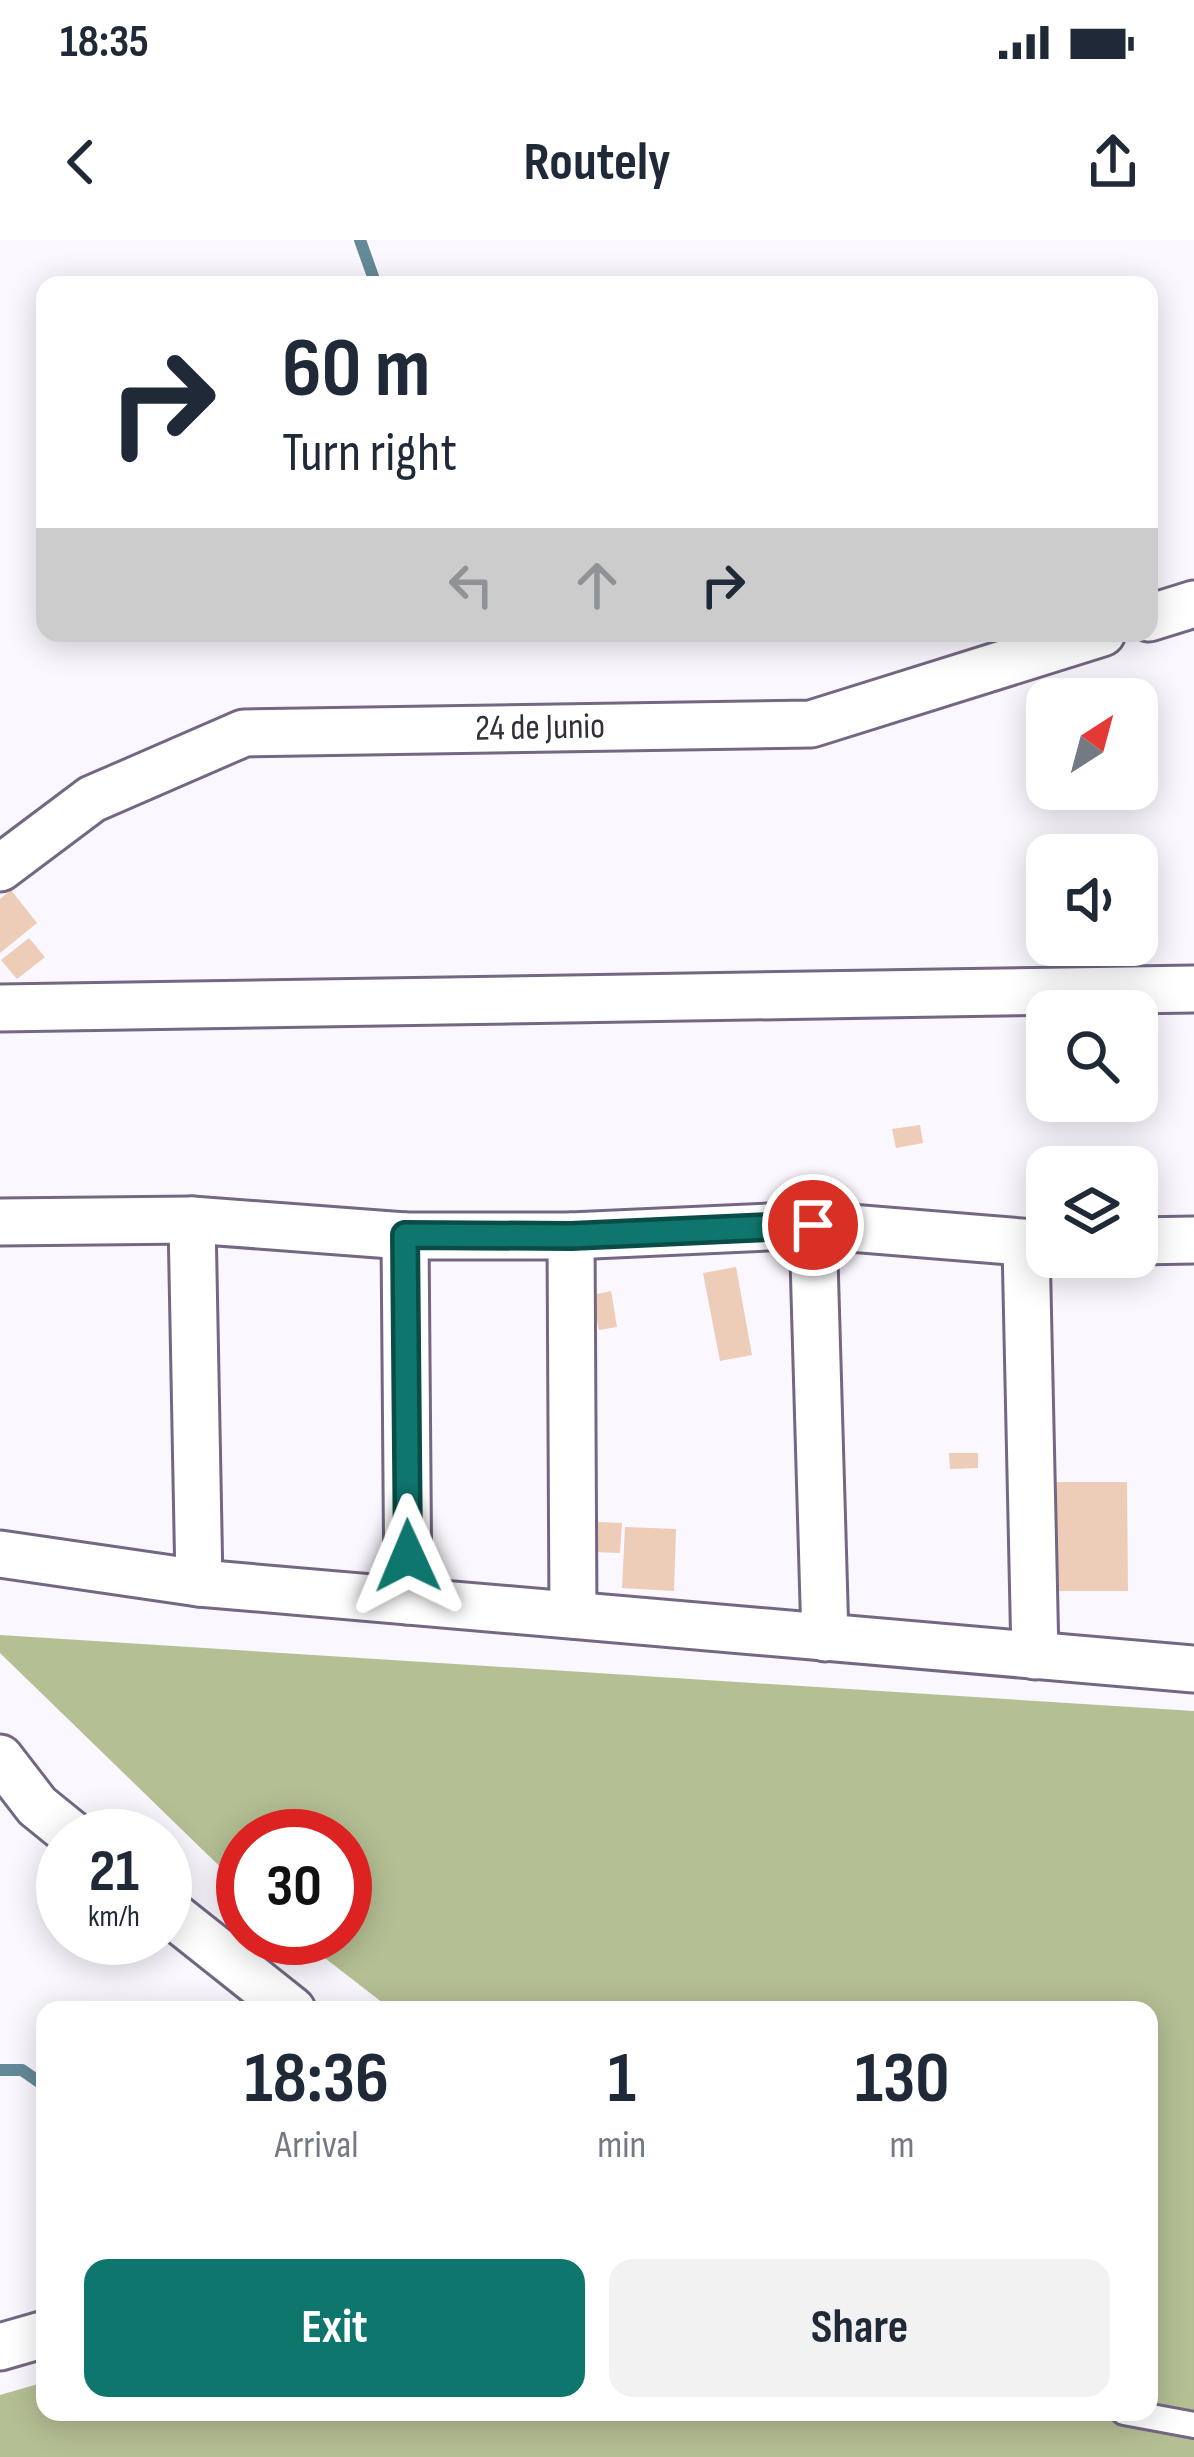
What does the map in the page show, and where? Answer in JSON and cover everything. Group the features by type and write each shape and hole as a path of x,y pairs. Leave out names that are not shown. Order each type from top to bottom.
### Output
{"street":[{"path":"1158,616 1194,604"},
{"name":"24 de Junio","path":"0,868 92,799 244,733 811,724 1073,642"},
{"path":"0,1008 1194,989"},
{"path":"192,1220 199,1582"},
{"path":"0,1222 192,1220 405,1235 571,1236 813,1225 1026,1243"},
{"path":"813,1225 825,1637"},
{"path":"405,1235 408,1601"},
{"path":"571,1236 574,1616"},
{"path":"1158,1241 1194,1240"},
{"path":"1035,1656 1036,1278"},
{"path":"0,1554 199,1582 1194,1669"},
{"path":"0,1758 41,1809"},
{"path":"192,1930 281,2001"},
{"path":"0,2348 36,2337"}],"lane":[{"path":"1158,2418 1194,2425"}],"green space":[{"path":"0,1635 1194,1711 1194,2457 0,2457 0,2395 36,2385 36,2421 1158,2421 1158,2001 380,2001 334,1965 372,1965 372,1809 216,1809 216,1863 192,1839 192,1809 161,1809 0,1653"}],"building":[{"path":"11,890 37,923 0,953 0,899"},
{"path":"29,938 45,957 17,979 1,960"},
{"path":"920,1125 923,1143 896,1148 892,1129"},
{"path":"736,1267 752,1355 720,1361 703,1273"},
{"path":"611,1291 617,1327 599,1330 592,1295"},
{"path":"949,1453 978,1453 978,1468 950,1469"},
{"path":"1041,1482 1127,1482 1128,1591 1041,1591"},
{"path":"596,1522 622,1523 620,1553 595,1552"},
{"path":"625,1527 676,1529 674,1591 622,1588"}],"waterway":[{"path":"360,240 373,276"},
{"path":"0,2070 22,2070 36,2080"}],"route":[{"path":"408,1556 405,1235 571,1236 813,1225"}]}
